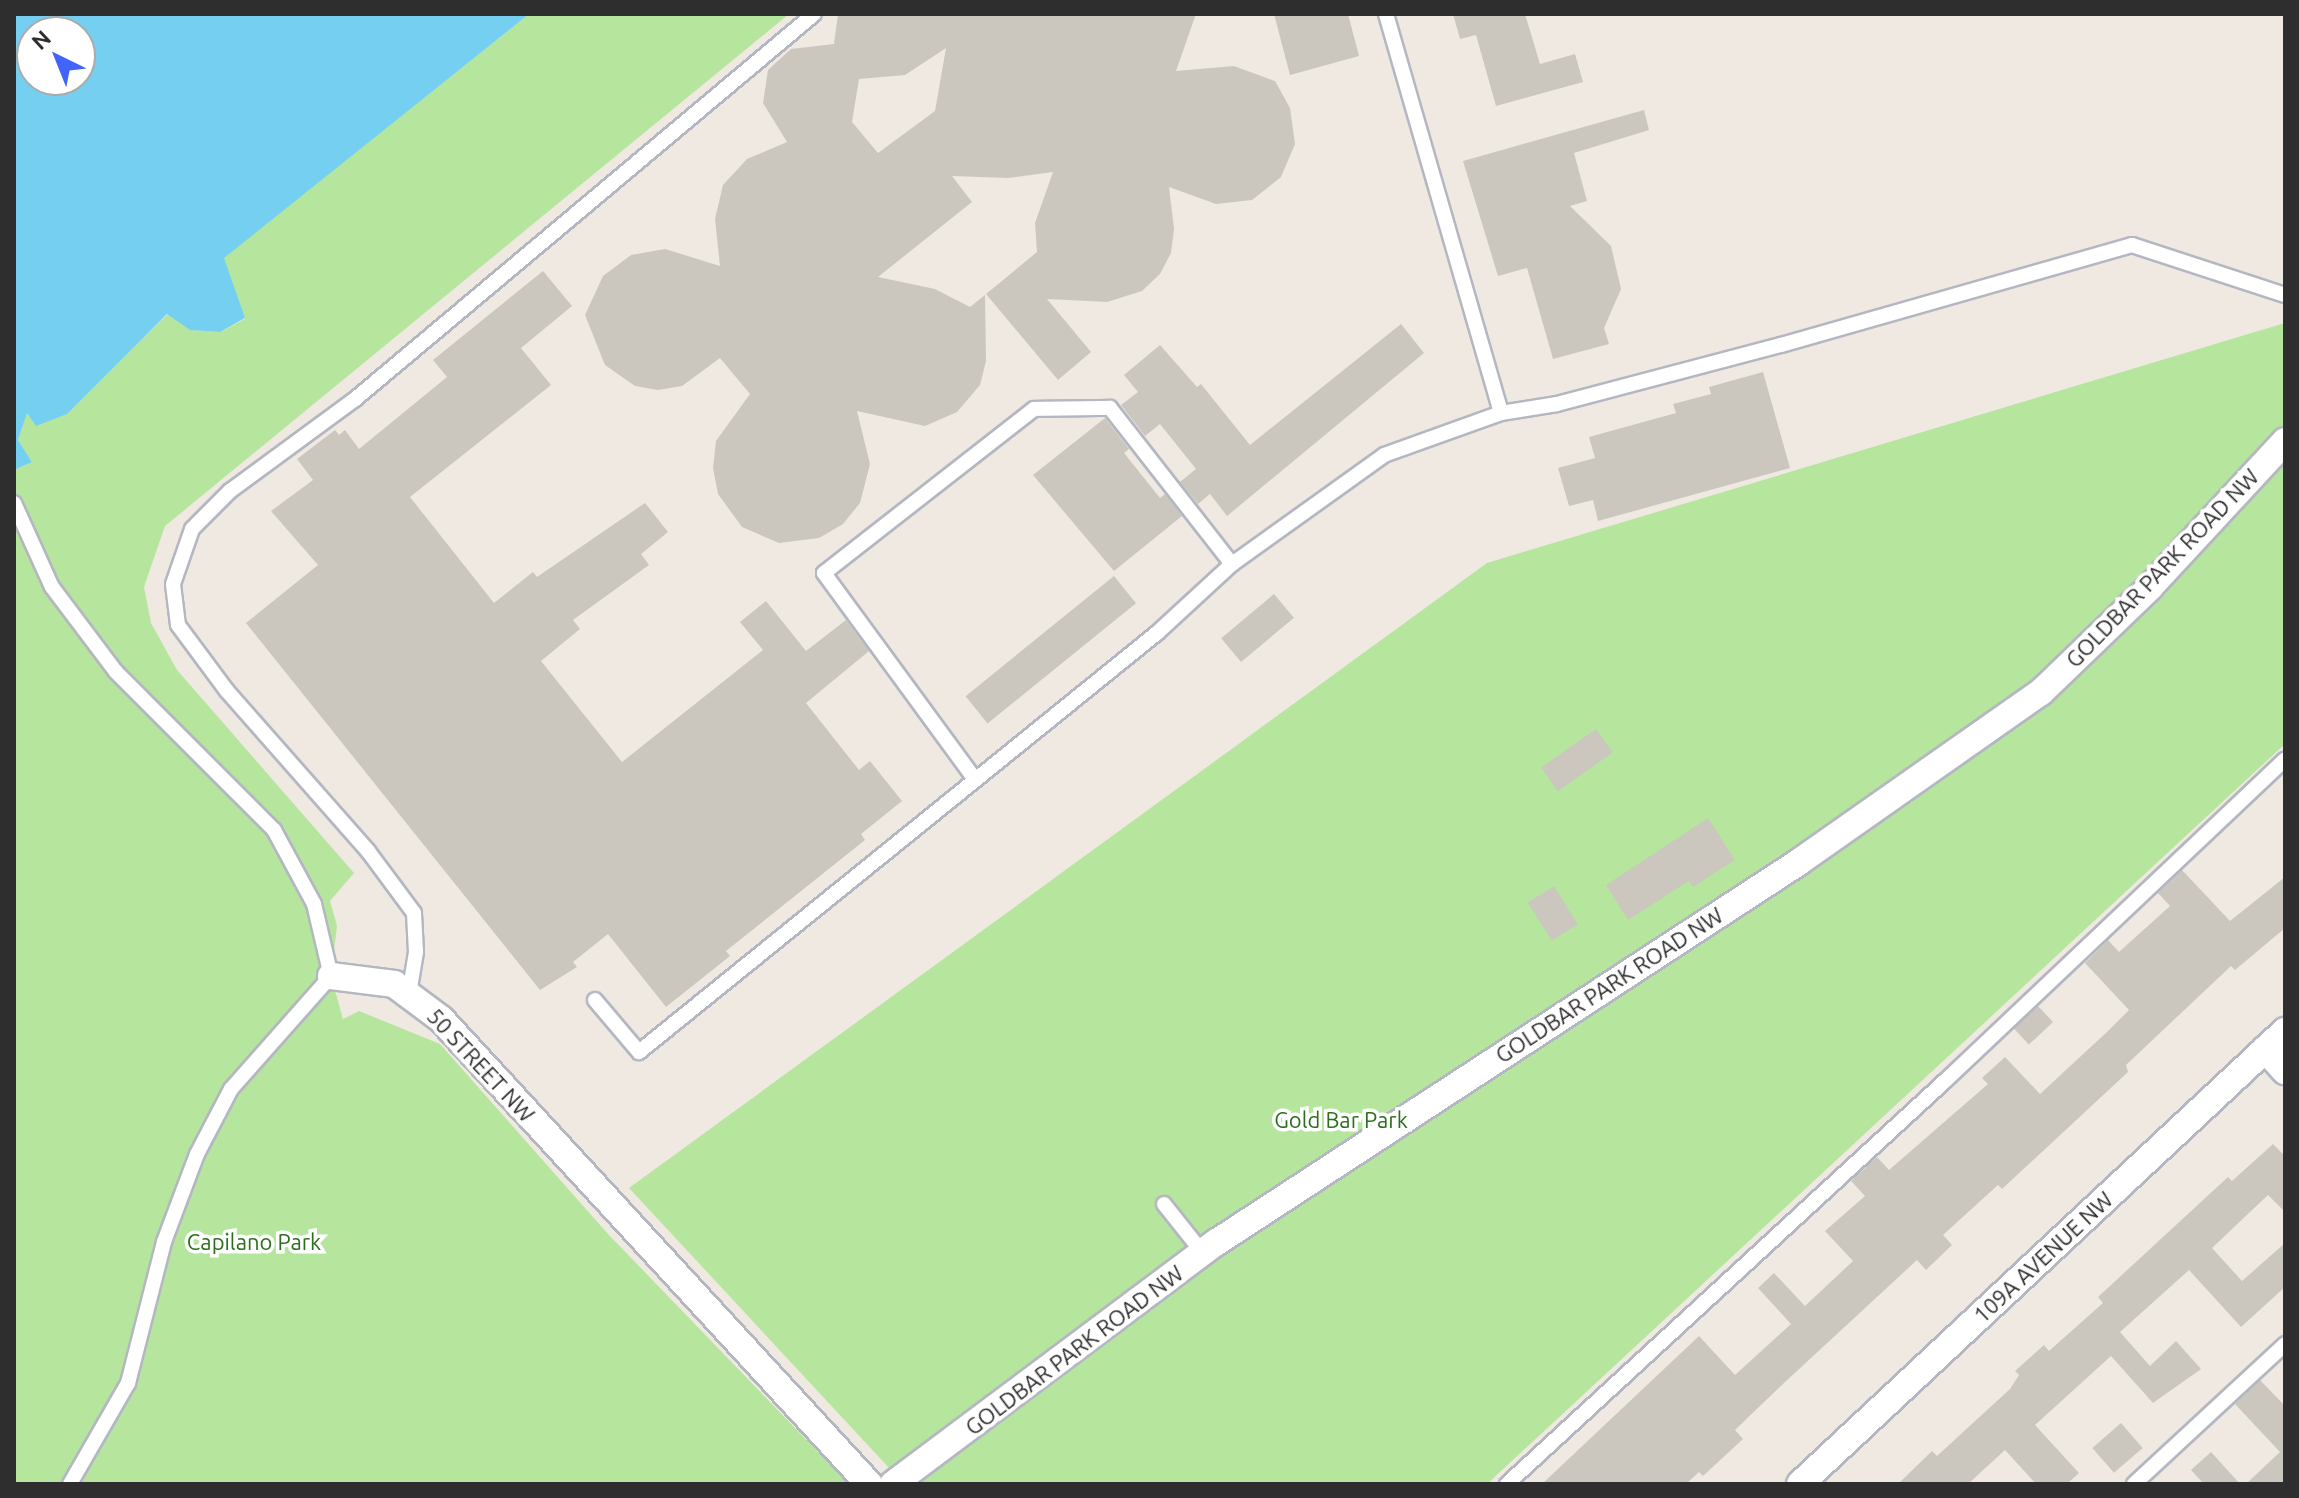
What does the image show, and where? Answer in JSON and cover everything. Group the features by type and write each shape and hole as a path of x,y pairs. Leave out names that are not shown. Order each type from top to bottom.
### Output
{"street":[{"name":"GOLDBAR PARK ROAD NW","path":"893,1484 1203,1253 1812,853 2041,692 2150,587 2285,441"},
{"name":"50 STREET NW","path":"331,976 394,984 441,1019 869,1484"},
{"name":"109A AVENUE NW","path":"1800,1484 2285,1031"},
{"path":"2265,1049 2285,1071"}],"lane":[{"path":"409,994 416,952 414,913 368,851 227,691 178,625 173,584 192,529 230,491 354,400 814,14"},
{"path":"1386,14 1501,413"},
{"path":"595,1000 639,1052 1157,633 1232,564 1384,455 1501,413 1557,404 1781,345 2132,245 2285,295"},
{"path":"974,778 824,573 1034,409 1110,408 1232,564"},
{"path":"14,503 52,587 116,672 274,830 314,904 331,976 231,1089 197,1154 164,1242 128,1383 70,1484"},
{"path":"1507,1484 1945,1081 2285,759"},
{"path":"1164,1204 1203,1253"},
{"path":"2134,1484 2285,1344"}],"green space":[{"name":"Capilano Park","path":"529,14 789,14 165,526 144,587 151,623 177,670 354,873 330,901 337,926 331,976 343,1019 359,1011 440,1044 608,1234 849,1484 14,1484 14,470 32,462 18,440 27,412 104,375 168,314 191,330 220,332 245,319 223,258"},
{"name":"Gold Bar Park","path":"2285,323 2285,744 1487,1484 904,1484 629,1188 1487,563"}],"water":[{"path":"14,14 529,14 224,258 245,318 220,332 190,330 167,314 67,414 36,426 27,413 18,440 32,462 14,470"}],"building":[{"path":"838,14 1196,14 1176,71 1234,66 1275,81 1290,108 1295,144 1281,177 1252,200 1216,204 1169,187 1174,229 1171,253 1160,274 1142,291 1107,302 1047,299 1091,352 1058,380 986,294 1037,252 1035,223 1053,172 1008,178 952,176 972,202 878,277 935,289 970,307 985,295 986,361 980,385 957,412 925,426 857,411 870,464 860,503 843,524 819,538 779,543 742,527 718,494 713,468 716,441 750,394 720,358 682,386 658,390 635,386 605,365 585,315 603,276 631,255 665,249 720,266 715,219 723,185 747,159 787,142 763,103 768,70 791,49 834,44","holes":["946,48 935,111 878,153 852,122 859,79 905,75"]},
{"path":"1274,14 1348,14 1359,56 1290,75"},
{"path":"1453,14 1525,14 1540,64 1575,54 1583,82 1496,106 1476,35 1460,39"},
{"path":"1644,110 1649,130 1574,153 1587,201 1570,206 1611,246 1621,289 1604,328 1609,344 1553,359 1527,268 1498,276 1463,161"},
{"path":"543,271 572,306 521,348 551,385 410,497 494,603 533,572 537,577 645,503 668,532 641,554 649,565 573,620 580,629 541,661 622,762 763,650 740,622 766,601 806,651 846,620 869,651 806,703 859,770 870,761 902,801 861,834 865,840 726,951 730,956 666,1007 608,934 573,962 577,967 540,990 246,623 318,565 271,511 313,480 297,459 335,430 339,435 345,430 359,449 447,377 433,360"},
{"path":"1401,324 1424,353 1227,516 1210,494 1198,504 1180,482 1196,469 1160,424 1145,436 1121,405 1138,392 1124,375 1160,345 1197,387 1201,384 1250,445"},
{"path":"1763,372 1790,468 1598,521 1593,500 1569,506 1558,468 1595,458 1589,437 1676,413 1673,404 1711,394 1709,387"},
{"path":"1105,418 1129,449 1124,453 1160,498 1165,494 1182,516 1114,571 1033,475"},
{"path":"1114,576 1136,603 988,723 966,696"},
{"path":"1274,594 1294,618 1241,662 1221,638"},
{"path":"1596,729 1613,753 1558,791 1541,767"},
{"path":"1708,818 1735,860 1693,887 1689,881 1628,920 1606,885"},
{"path":"2182,870 2230,921 2285,877 2285,928 2235,970 2231,966 2126,1065 2128,1072 2002,1189 1998,1185 1943,1235 1952,1245 1926,1270 1917,1260 1784,1383 1735,1430 1743,1439 1703,1476 1699,1472 1686,1484 1542,1484 1699,1336 1735,1375 1791,1324 1758,1288 1774,1273 1805,1306 1853,1261 1825,1231 1865,1196 1851,1181 1877,1157 1889,1170 1988,1084 1982,1078 2005,1057 2040,1094 2108,1031 2129,1010 2085,963 2108,940 2119,952 2170,906 2158,893"},
{"path":"1554,886 1578,924 1552,941 1528,902"},
{"path":"2038,1006 2053,1022 2029,1045 2014,1029"},
{"path":"2273,1144 2285,1156 2285,1212 2268,1195 2212,1248 2242,1281 2285,1243 2285,1287 2241,1327 2189,1270 2120,1332 2150,1366 2176,1341 2201,1369 2153,1403 2111,1356 2035,1425 2079,1473 2067,1484 2036,1484 2005,1450 1968,1484 1898,1484 1932,1451 1937,1456 2010,1389 2019,1375 2015,1371 2044,1345 2049,1351 2103,1303 2098,1297 2228,1177 2232,1181"},
{"path":"2260,1380 2285,1406 2285,1484 2246,1484 2280,1452 2235,1404"},
{"path":"2121,1423 2143,1448 2114,1473 2092,1448"},
{"path":"2211,1452 2240,1484 2204,1484 2191,1470"}]}
